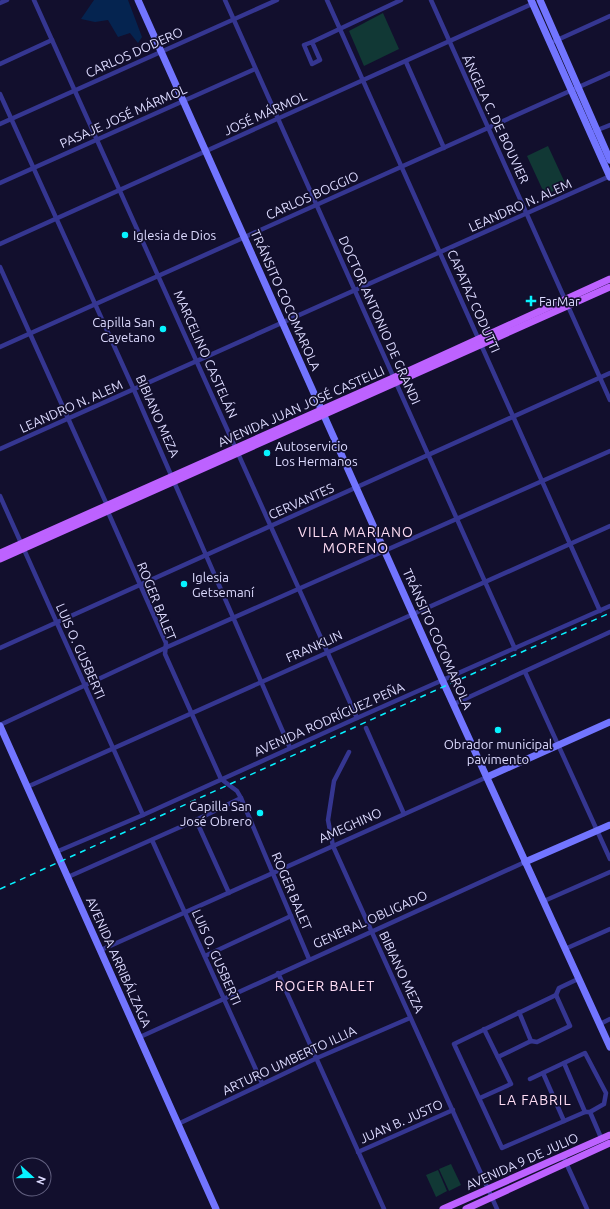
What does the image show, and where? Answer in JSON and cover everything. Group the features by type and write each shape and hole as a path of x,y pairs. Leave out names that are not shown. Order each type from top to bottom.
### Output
{"main road":[{"name":"AVENIDA JUAN JOSÉ CASTELLI","path":"566,303 610,279"},
{"name":"AVENIDA JUAN JOSÉ CASTELLI","path":"0,553 22,546 566,303 610,287"},
{"name":"AVENIDA JUAN JOSÉ CASTELLI","path":"0,559 22,546"},
{"name":"AVENIDA 9 DE JULIO","path":"466,1209 566,1163 605,1142 610,1134"},
{"name":"AVENIDA 9 DE JULIO","path":"443,1209 563,1156 605,1142"}],"street":[{"path":"0,3 7,0"},
{"name":"MARCELINO CASTELÁN","path":"34,0 357,718"},
{"name":"TRÁNSITO COCOMAROLA","path":"138,0 443,681 610,1047"},
{"name":"DOCTOR ANTONIO DE GRANDI","path":"225,0 354,292 429,455 515,649"},
{"name":"CARLOS DODERO","path":"0,124 277,0"},
{"name":"CAPATAZ CODUTTI","path":"327,0 600,611"},
{"path":"312,42 320,60 312,64 304,45 402,0"},
{"name":"ÁNGELA C. DE BOUVIER","path":"430,0 610,400"},
{"path":"535,1 554,41 610,176"},
{"name":"JOSÉ MÁRMOL","path":"0,244 449,43 535,1"},
{"path":"554,41 610,16"},
{"path":"0,64 52,40"},
{"path":"406,62 444,148"},
{"name":"PASAJE JOSÉ MÁRMOL","path":"0,183 255,69"},
{"name":"CARLOS BOGGIO","path":"0,347 94,304 159,277 610,73"},
{"name":"BIBIANO MEZA","path":"0,94 134,390 290,748"},
{"path":"593,132 610,125"},
{"path":"593,132 610,160"},
{"name":"LEANDRO N. ALEM","path":"0,449 198,362 283,322 354,292 610,176"},
{"name":"ROGER BALET","path":"0,267 69,419 166,643 165,654 190,713 221,779 237,791 241,798 309,959"},
{"name":"CERVANTES","path":"0,648 610,373"},
{"path":"0,725 165,648 386,552 457,518 610,451"},
{"name":"LUIS O. GUSBERTI","path":"0,496 143,815"},
{"name":"FRANKLIN","path":"27,787 610,526"},
{"name":"AVENIDA RODRÍGUEZ PEÑA","path":"56,852 143,815 610,606"},
{"path":"454,704 610,632"},
{"path":"525,672 610,859"},
{"name":"AMEGHINO","path":"101,950 610,722"},
{"name":"AVENIDA ARRIBÁLZAGA","path":"0,725 216,1209"},
{"path":"366,728 404,814"},
{"name":"BIBIANO MEZA","path":"348,752 334,781 328,820 333,846 497,1209"},
{"path":"68,877 196,820 241,798"},
{"path":"196,820 229,893"},
{"name":"GENERAL OBLIGADO","path":"140,1037 309,959 610,825"},
{"name":"LUIS O. GUSBERTI","path":"152,840 262,1083"},
{"path":"544,901 610,872"},
{"path":"205,956 291,916"},
{"path":"565,949 610,929"},
{"path":"278,973 384,1209"},
{"path":"530,1079 585,1053 606,1093 604,1104 502,1148 454,1044 556,995 559,988 578,979"},
{"path":"498,1057 531,1041 537,1042 570,1026 556,995"},
{"path":"519,1012 531,1041"},
{"name":"ARTURO UMBERTO ILLIA","path":"178,1124 262,1083 410,1018"},
{"path":"600,1024 610,1019"},
{"path":"480,1098 510,1084 484,1029"},
{"path":"564,1063 587,1112 605,1142"},
{"path":"543,1073 564,1121"},
{"name":"JUAN B. JUSTO","path":"358,1152 453,1110"},
{"path":"563,1156 586,1209"}],"green space":[{"path":"383,13 399,49 364,66 349,31"},
{"path":"548,146 566,185 545,195 527,156"},
{"path":"451,1164 461,1185 449,1191 439,1169"},
{"path":"438,1170 447,1191 436,1197 426,1175"}],"water":[{"path":"94,0 128,0 142,37 138,43 130,33 118,37 108,20 95,22 81,19"}],"railway":[{"path":"0,889 445,686 610,613"}],"place":[{"name":"Iglesia de Dios","path":"125,235"},
{"name":"FarMar","path":"531,301"},
{"name":"Capilla San Cayetano","path":"163,329"},
{"name":"Autoservicio Los Hermanos","path":"267,453"},
{"name":"Iglesia Getsemaní","path":"184,584"},
{"name":"Obrador municipal pavimento","path":"498,730"},
{"name":"Capilla San José Obrero","path":"260,813"}],"district":[{"name":"VILLA MARIANO MORENO","path":"356,540"},
{"name":"ROGER BALET","path":"325,986"},
{"name":"LA FABRIL","path":"535,1100"}]}
